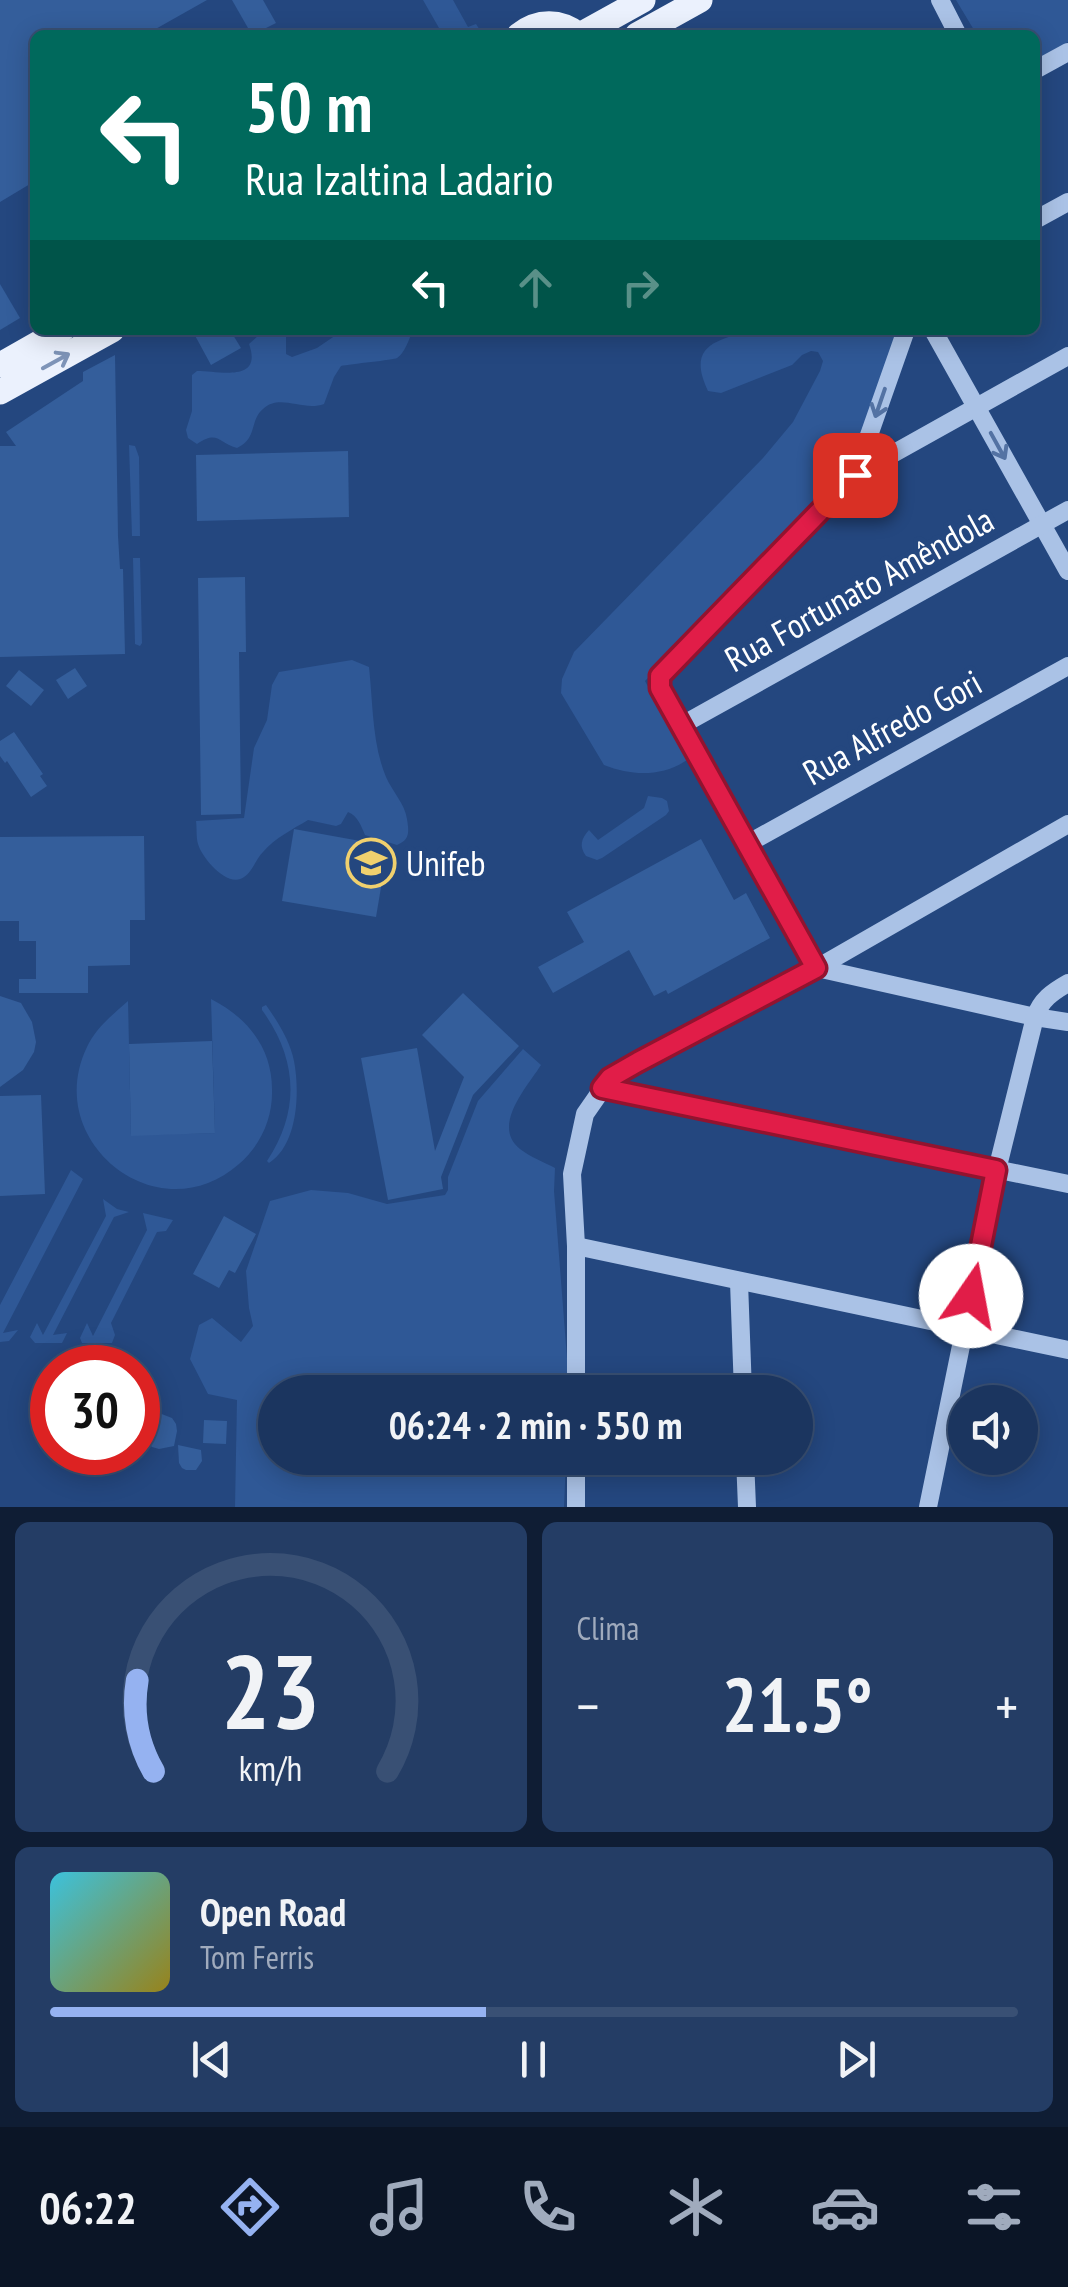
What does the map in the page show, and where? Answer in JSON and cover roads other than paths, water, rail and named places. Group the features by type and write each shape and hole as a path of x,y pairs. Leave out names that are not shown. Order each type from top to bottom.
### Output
{"main road":[{"path":"589,30 644,0"},
{"path":"646,30 700,0"},
{"path":"527,30 550,22 574,30"},
{"path":"0,365 53,335"},
{"path":"0,392 103,335"}],"street":[{"path":"940,0 955,30"},
{"path":"1040,67 1068,52"},
{"path":"1040,217 1068,202"},
{"path":"855,475 904,335"},
{"path":"936,335 1068,572"},
{"path":"1068,356 855,475 660,676 660,688 816,968 1035,1018 1068,1022"},
{"name":"Rua Fortunato Amêndola","path":"682,726 1068,510"},
{"name":"Rua Alfredo Gori","path":"746,844 1068,666"},
{"path":"576,1375 572,1174 585,1114 610,1078 816,968 1068,824"},
{"path":"928,1507 996,1170 1035,1018 1046,998 1068,983"},
{"path":"602,1088 1068,1184"},
{"path":"576,1246 1068,1350"},
{"path":"740,1282 743,1375"},
{"path":"576,1475 576,1507"},
{"path":"746,1475 747,1507"}],"place":[{"name":"Unifeb","path":"371,863"}]}
